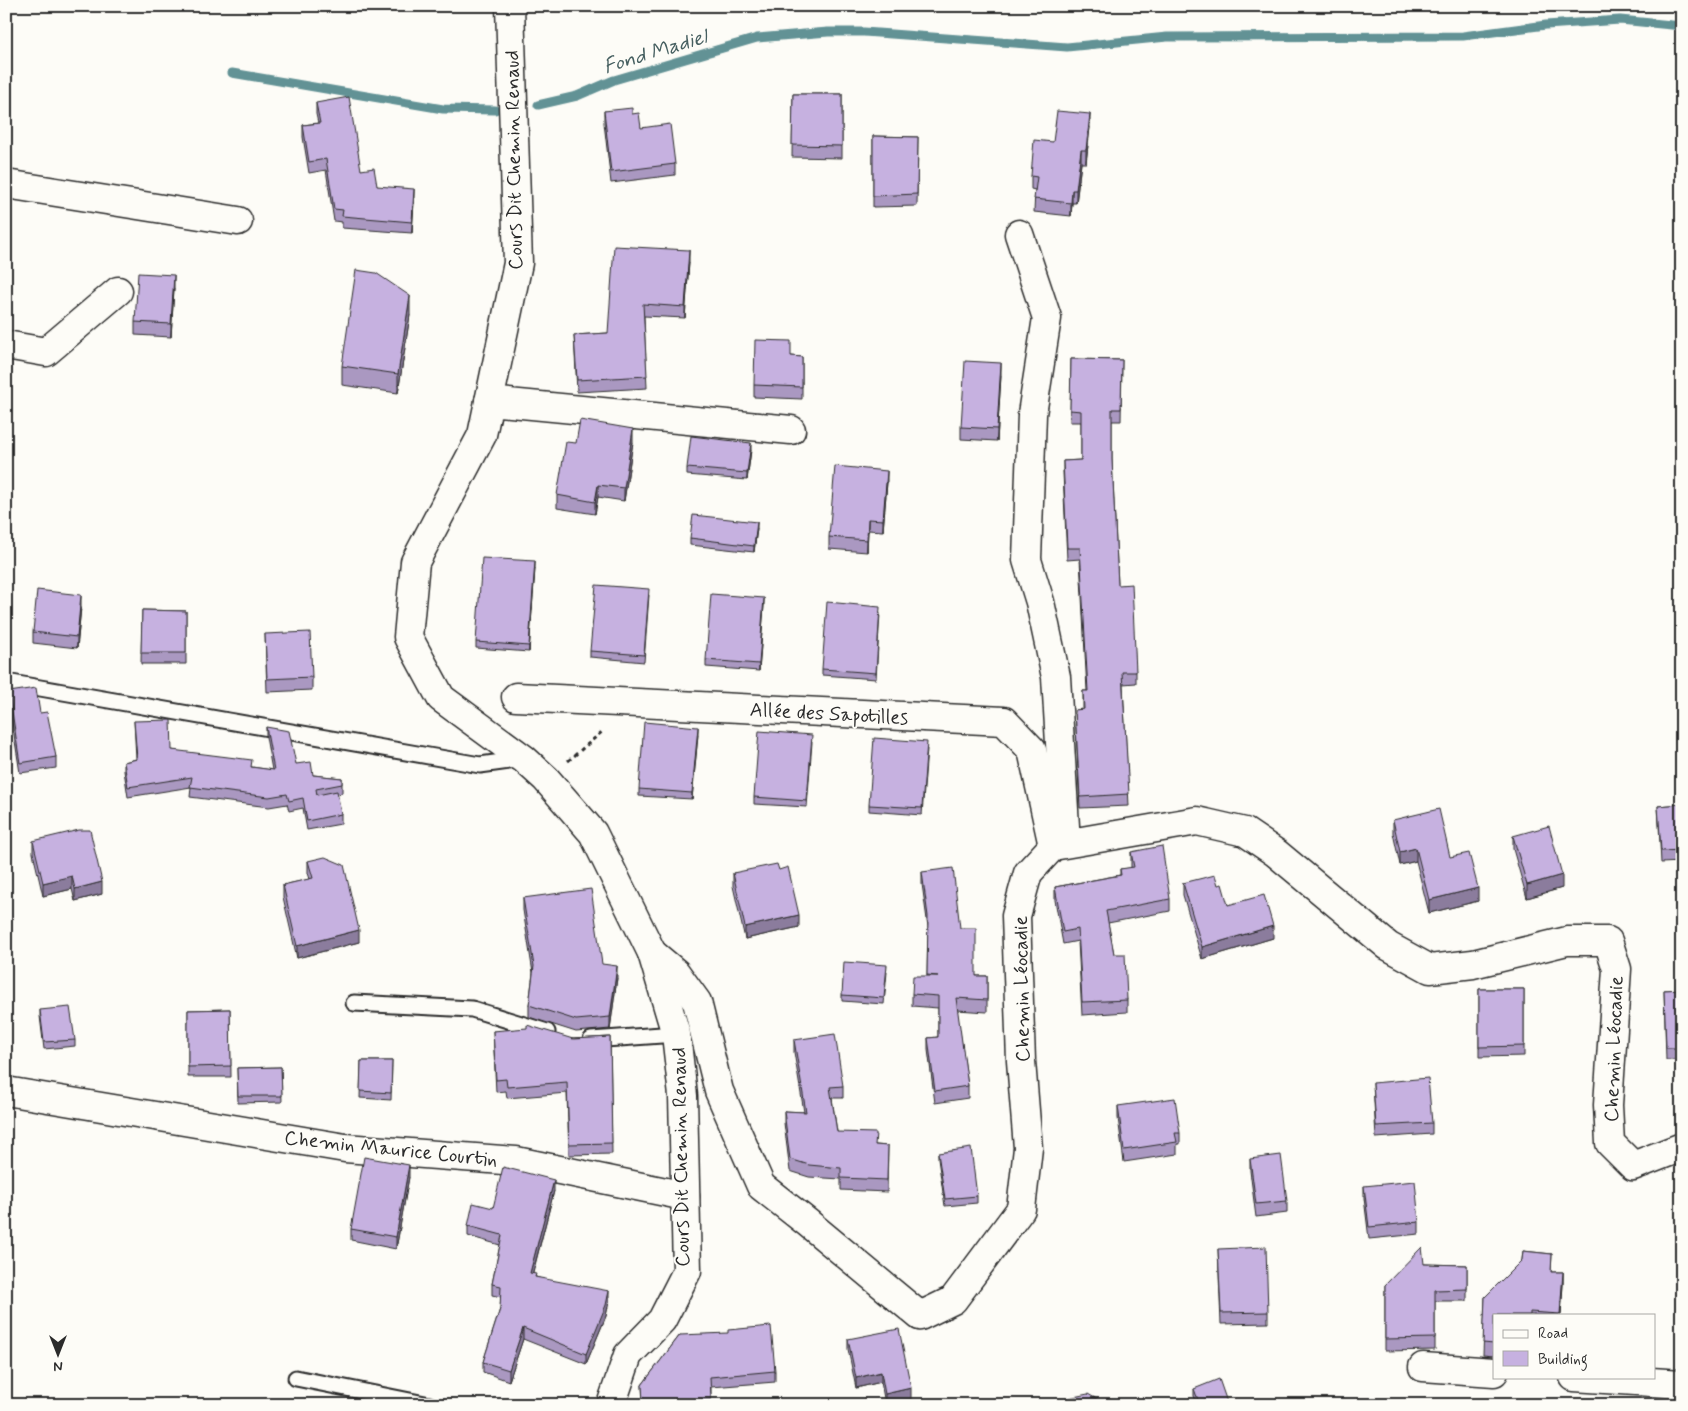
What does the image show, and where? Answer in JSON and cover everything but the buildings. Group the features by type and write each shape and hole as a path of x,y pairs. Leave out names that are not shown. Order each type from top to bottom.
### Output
{"street":[{"name":"Cours Dit Chemin Renaud","path":"510,6 518,263 482,435 416,562 408,637 440,698 524,759 546,779 593,833 652,953 676,1034 683,1096 687,1270 662,1320 628,1355 611,1405"},
{"path":"6,184 238,221"},
{"path":"1019,234 1047,318 1032,414 1027,560 1040,602 1056,677 1059,845"},
{"path":"6,345 46,352 118,292"},
{"path":"489,401 791,430"},
{"name":"Allée des Sapotilles","path":"516,697 1004,722 1032,750 1059,845"},
{"name":"Chemin Léocadie","path":"652,953 676,973 697,1002 720,1091 761,1186 920,1316 953,1300 1021,1209 1028,1148 1021,1061 1016,916 1028,873 1059,845 1196,821 1245,832 1276,853 1388,946 1430,968 1473,964 1567,941 1608,941 1617,968 1608,1105 1610,1143 1633,1166 1682,1148"},
{"name":"Chemin Maurice Courtin","path":"6,1091 345,1148 516,1161 685,1196"},
{"path":"1423,1367 1493,1372"},
{"path":"1589,1378 1682,1384"}],"lane":[{"path":"6,682 480,765 524,759"},
{"path":"354,1003 472,1009 570,1040 676,1034"},
{"path":"296,1378 430,1405"}],"path":[{"path":"546,779 606,728 611,702"}],"waterway":[{"name":"Fond Madiel","path":"538,105 577,96 614,80 757,38 828,32 864,32 1067,47 1167,37 1463,36 1546,25 1620,20 1682,26"},
{"name":"Fond Madiel","path":"232,73 443,109 495,110"}]}
